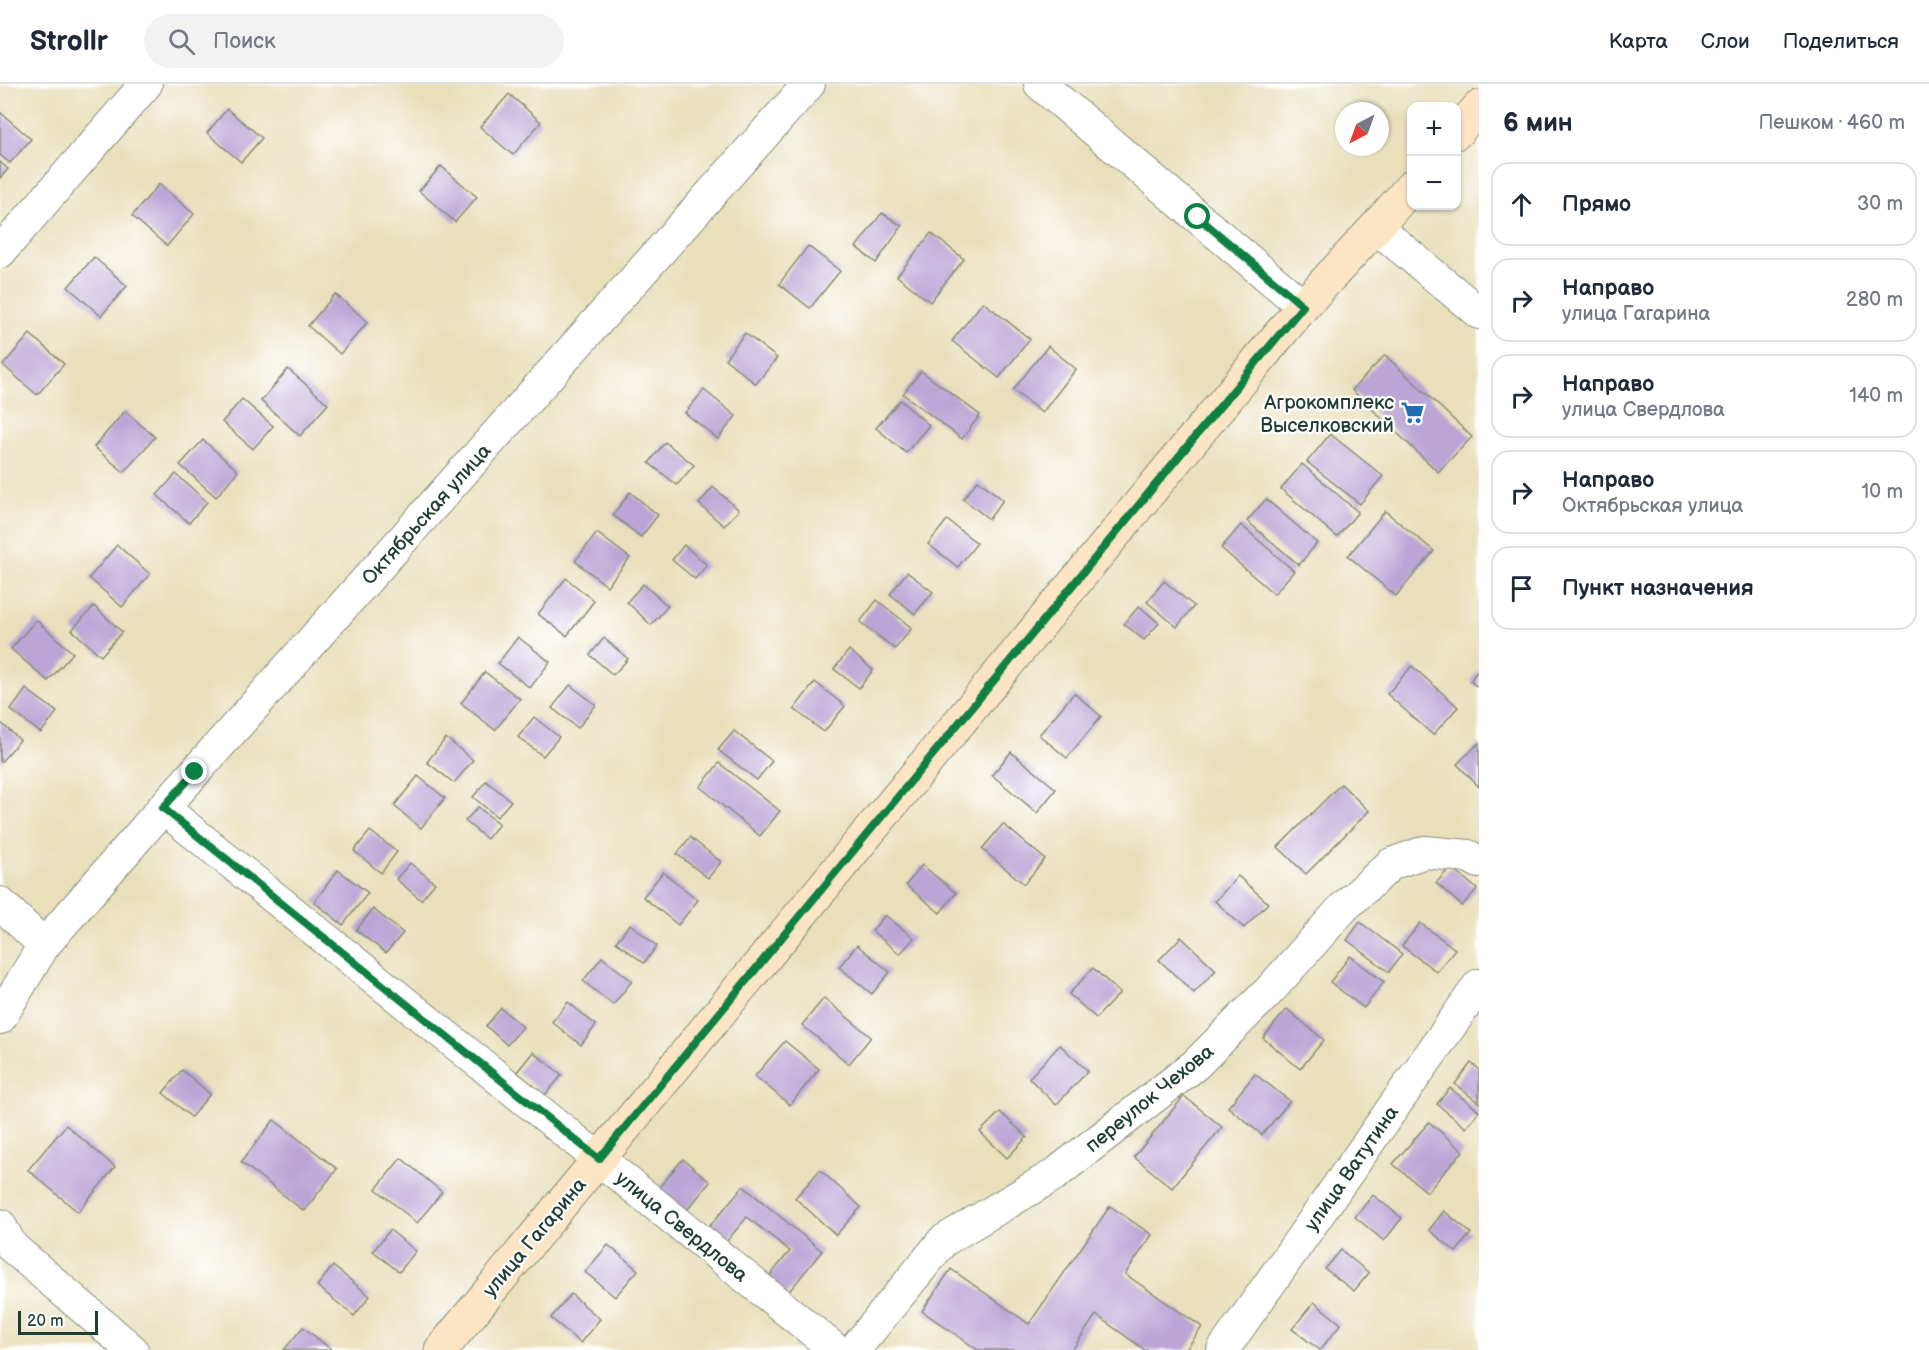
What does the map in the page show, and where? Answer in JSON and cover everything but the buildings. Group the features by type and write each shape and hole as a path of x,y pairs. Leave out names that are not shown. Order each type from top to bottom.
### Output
{"main road":[{"path":"1461,127 1479,107"},
{"name":"улица Гагарина","path":"441,1350 1303,306 1407,192"}],"street":[{"path":"0,252 146,84"},
{"name":"Октябрьская улица","path":"0,1018 44,945 163,808 810,84"},
{"path":"1040,84 1303,306"},
{"path":"1376,227 1479,313"},
{"name":"улица Свердлова","path":"163,808 836,1350"},
{"name":"переулок Чехова","path":"854,1350 943,1241 1054,1174 1195,1065 1270,990 1343,908 1391,864 1425,852 1468,856 1479,862"},
{"path":"0,903 44,945"},
{"name":"улица Ватутина","path":"1223,1350 1479,985"},
{"path":"0,1225 12,1246 132,1350"}],"place":[{"name":"Агрокомплекс Выселковский","path":"1412,413"}],"route":[{"path":"195,772 163,808 599,1159 1303,306 1198,217"}]}
